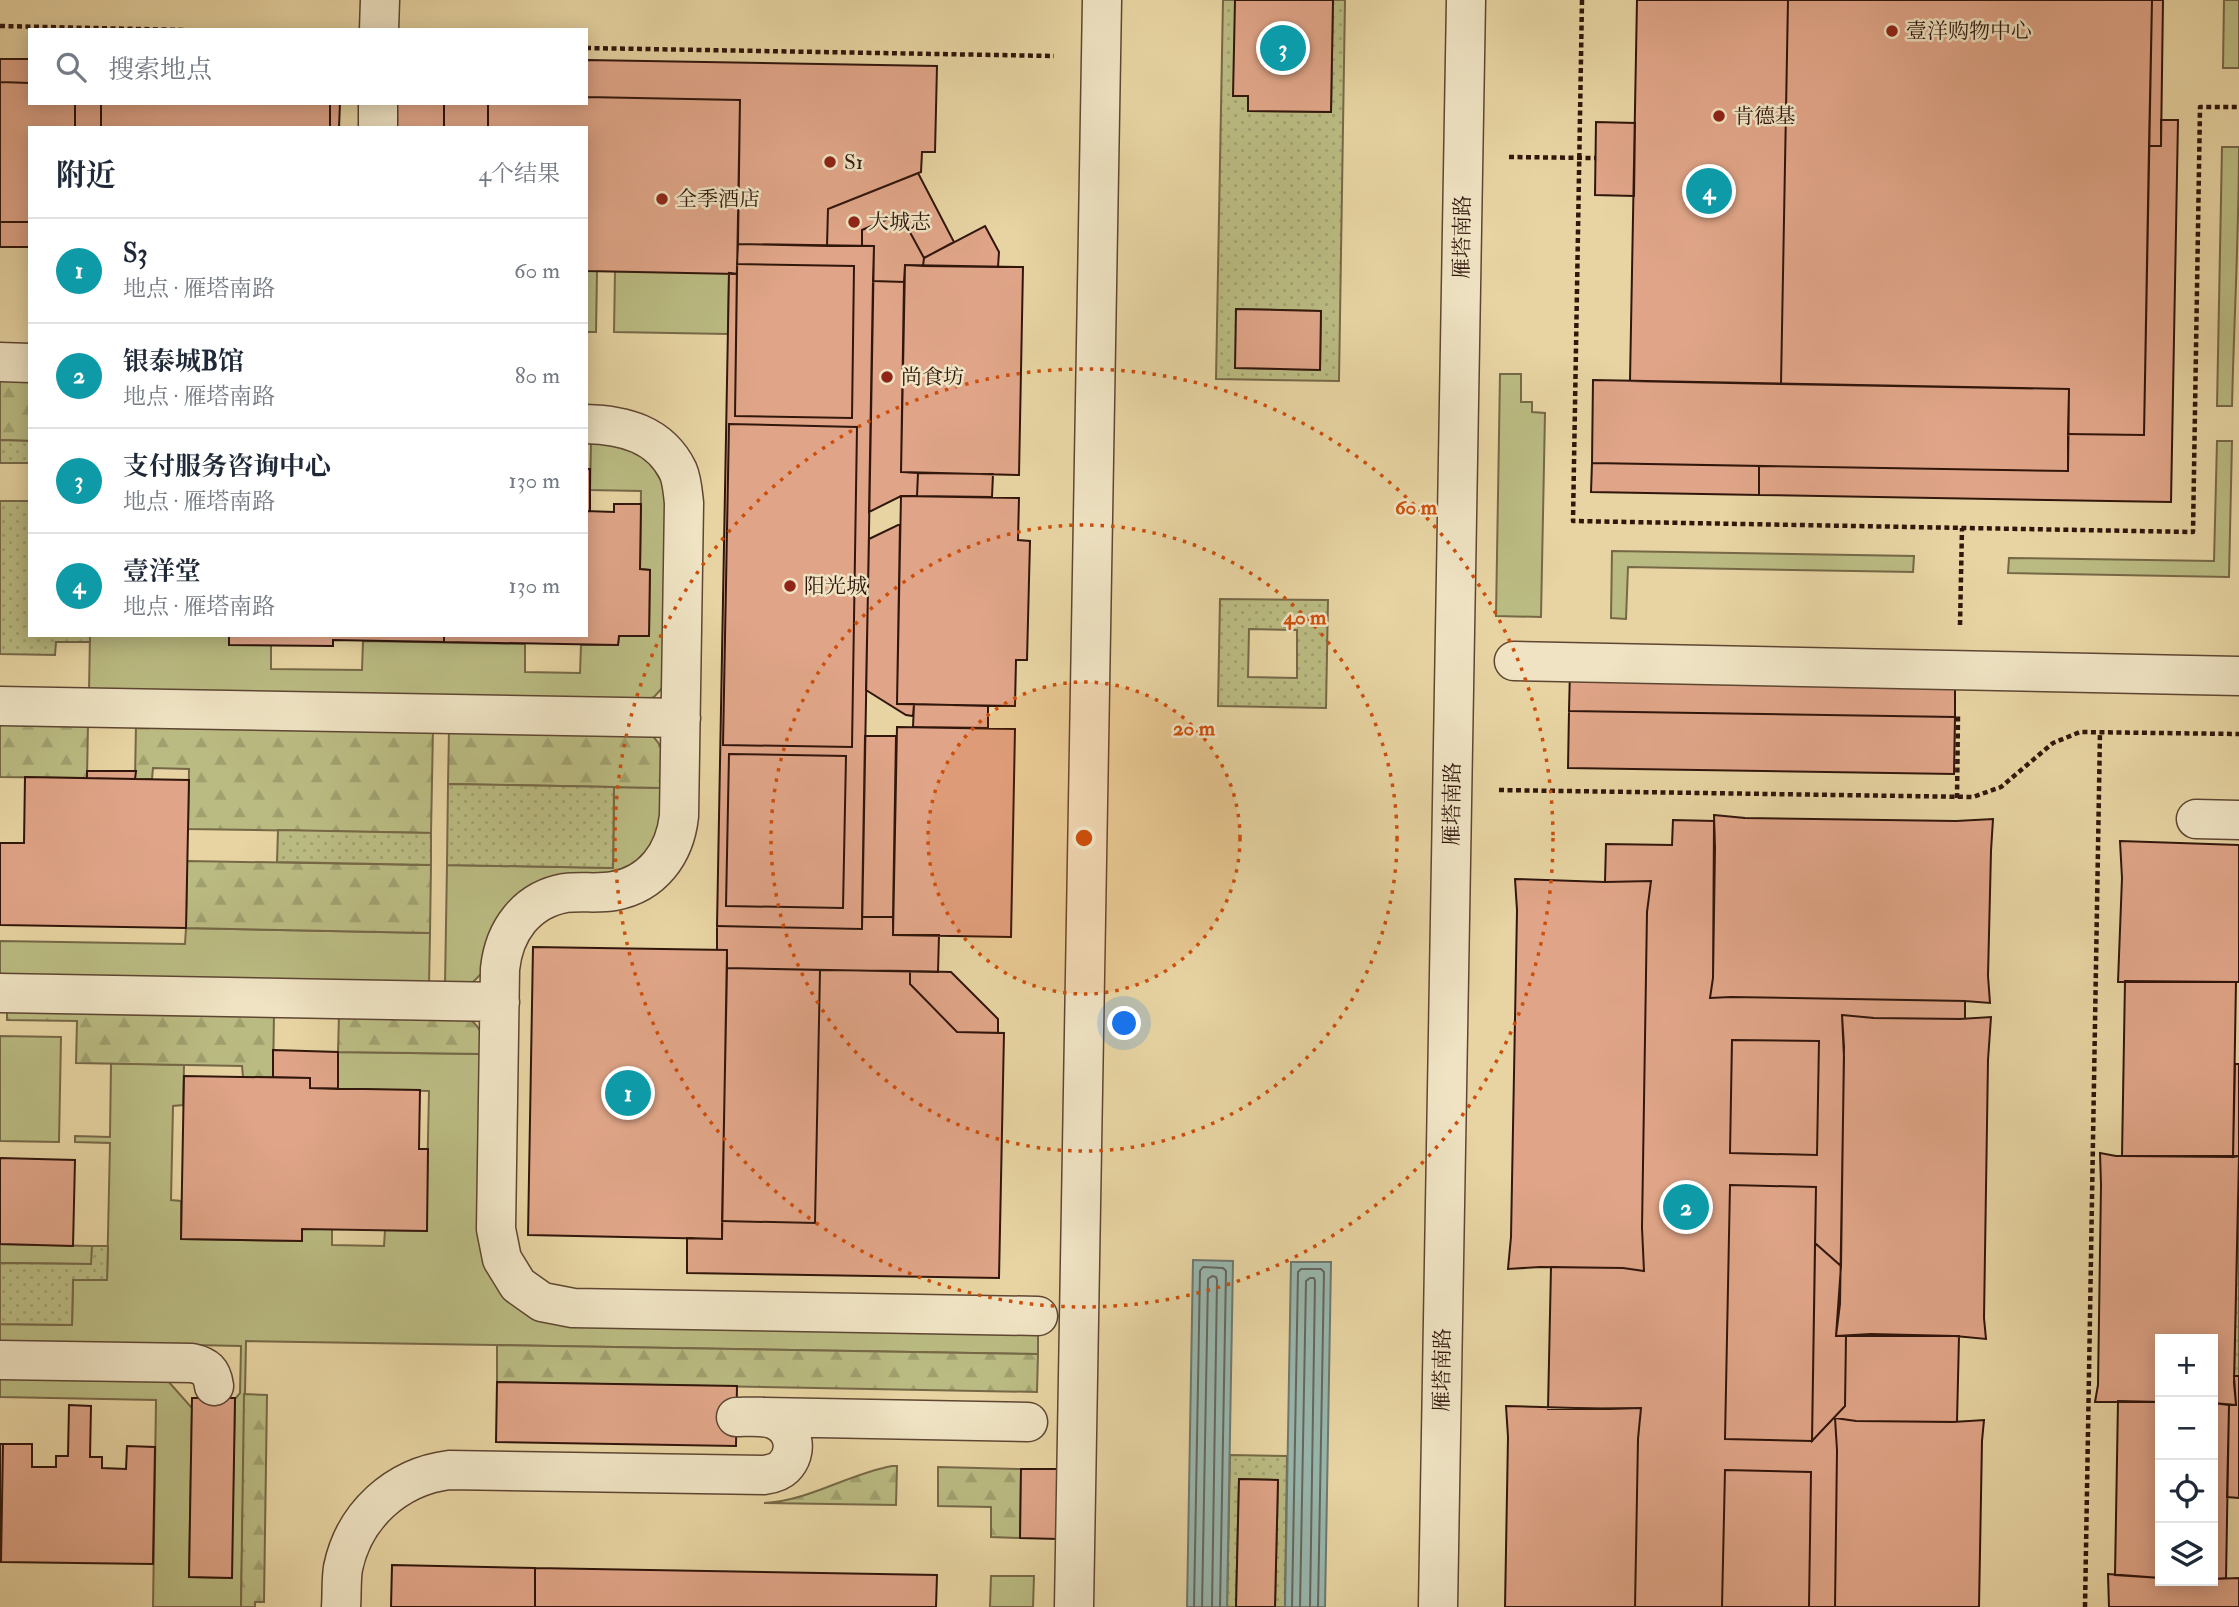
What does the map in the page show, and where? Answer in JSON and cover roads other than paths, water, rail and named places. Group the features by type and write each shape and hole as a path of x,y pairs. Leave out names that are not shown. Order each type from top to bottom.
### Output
{"street":[{"path":"379,28 380,0"},
{"path":"1074,1607 1102,0"},
{"name":"雁塔南路","path":"1438,1607 1466,0"},
{"path":"378,105 378,126"},
{"path":"0,362 28,363"},
{"path":"588,424 638,431 663,448 679,473 684,503 679,816 673,846 656,871 629,887 615,891 564,893 550,897 524,914 507,938 502,953 500,1002 496,1229 502,1259 518,1285 542,1301 573,1308 1038,1316"},
{"path":"1514,661 2239,676"},
{"path":"0,706 681,718"},
{"path":"2196,820 2239,820"},
{"path":"0,993 500,1002"},
{"path":"0,1360 191,1363 209,1369 214,1386"},
{"path":"341,1607 344,1568 351,1545 362,1524 386,1496 416,1478 449,1470 764,1475 775,1473 791,1458 791,1435 785,1426 776,1420 750,1417 1028,1422"}],"water":[{"path":"1193,1260 1233,1261 1227,1607 1187,1607"},
{"path":"1291,1262 1331,1262 1325,1607 1285,1607"}],"place":[{"name":"壹洋购物中心","path":"1892,31"},
{"name":"支付服务咨询中心","path":"1283,48"},
{"name":"肯德基","path":"1719,116"},
{"name":"S1","path":"830,162"},
{"name":"壹洋堂","path":"1709,191"},
{"name":"全季酒店","path":"662,199"},
{"name":"大城志","path":"854,222"},
{"name":"尚食坊","path":"887,377"},
{"name":"阳光城","path":"790,586"},
{"name":"S3","path":"628,1093"},
{"name":"银泰城B馆","path":"1686,1207"}]}
